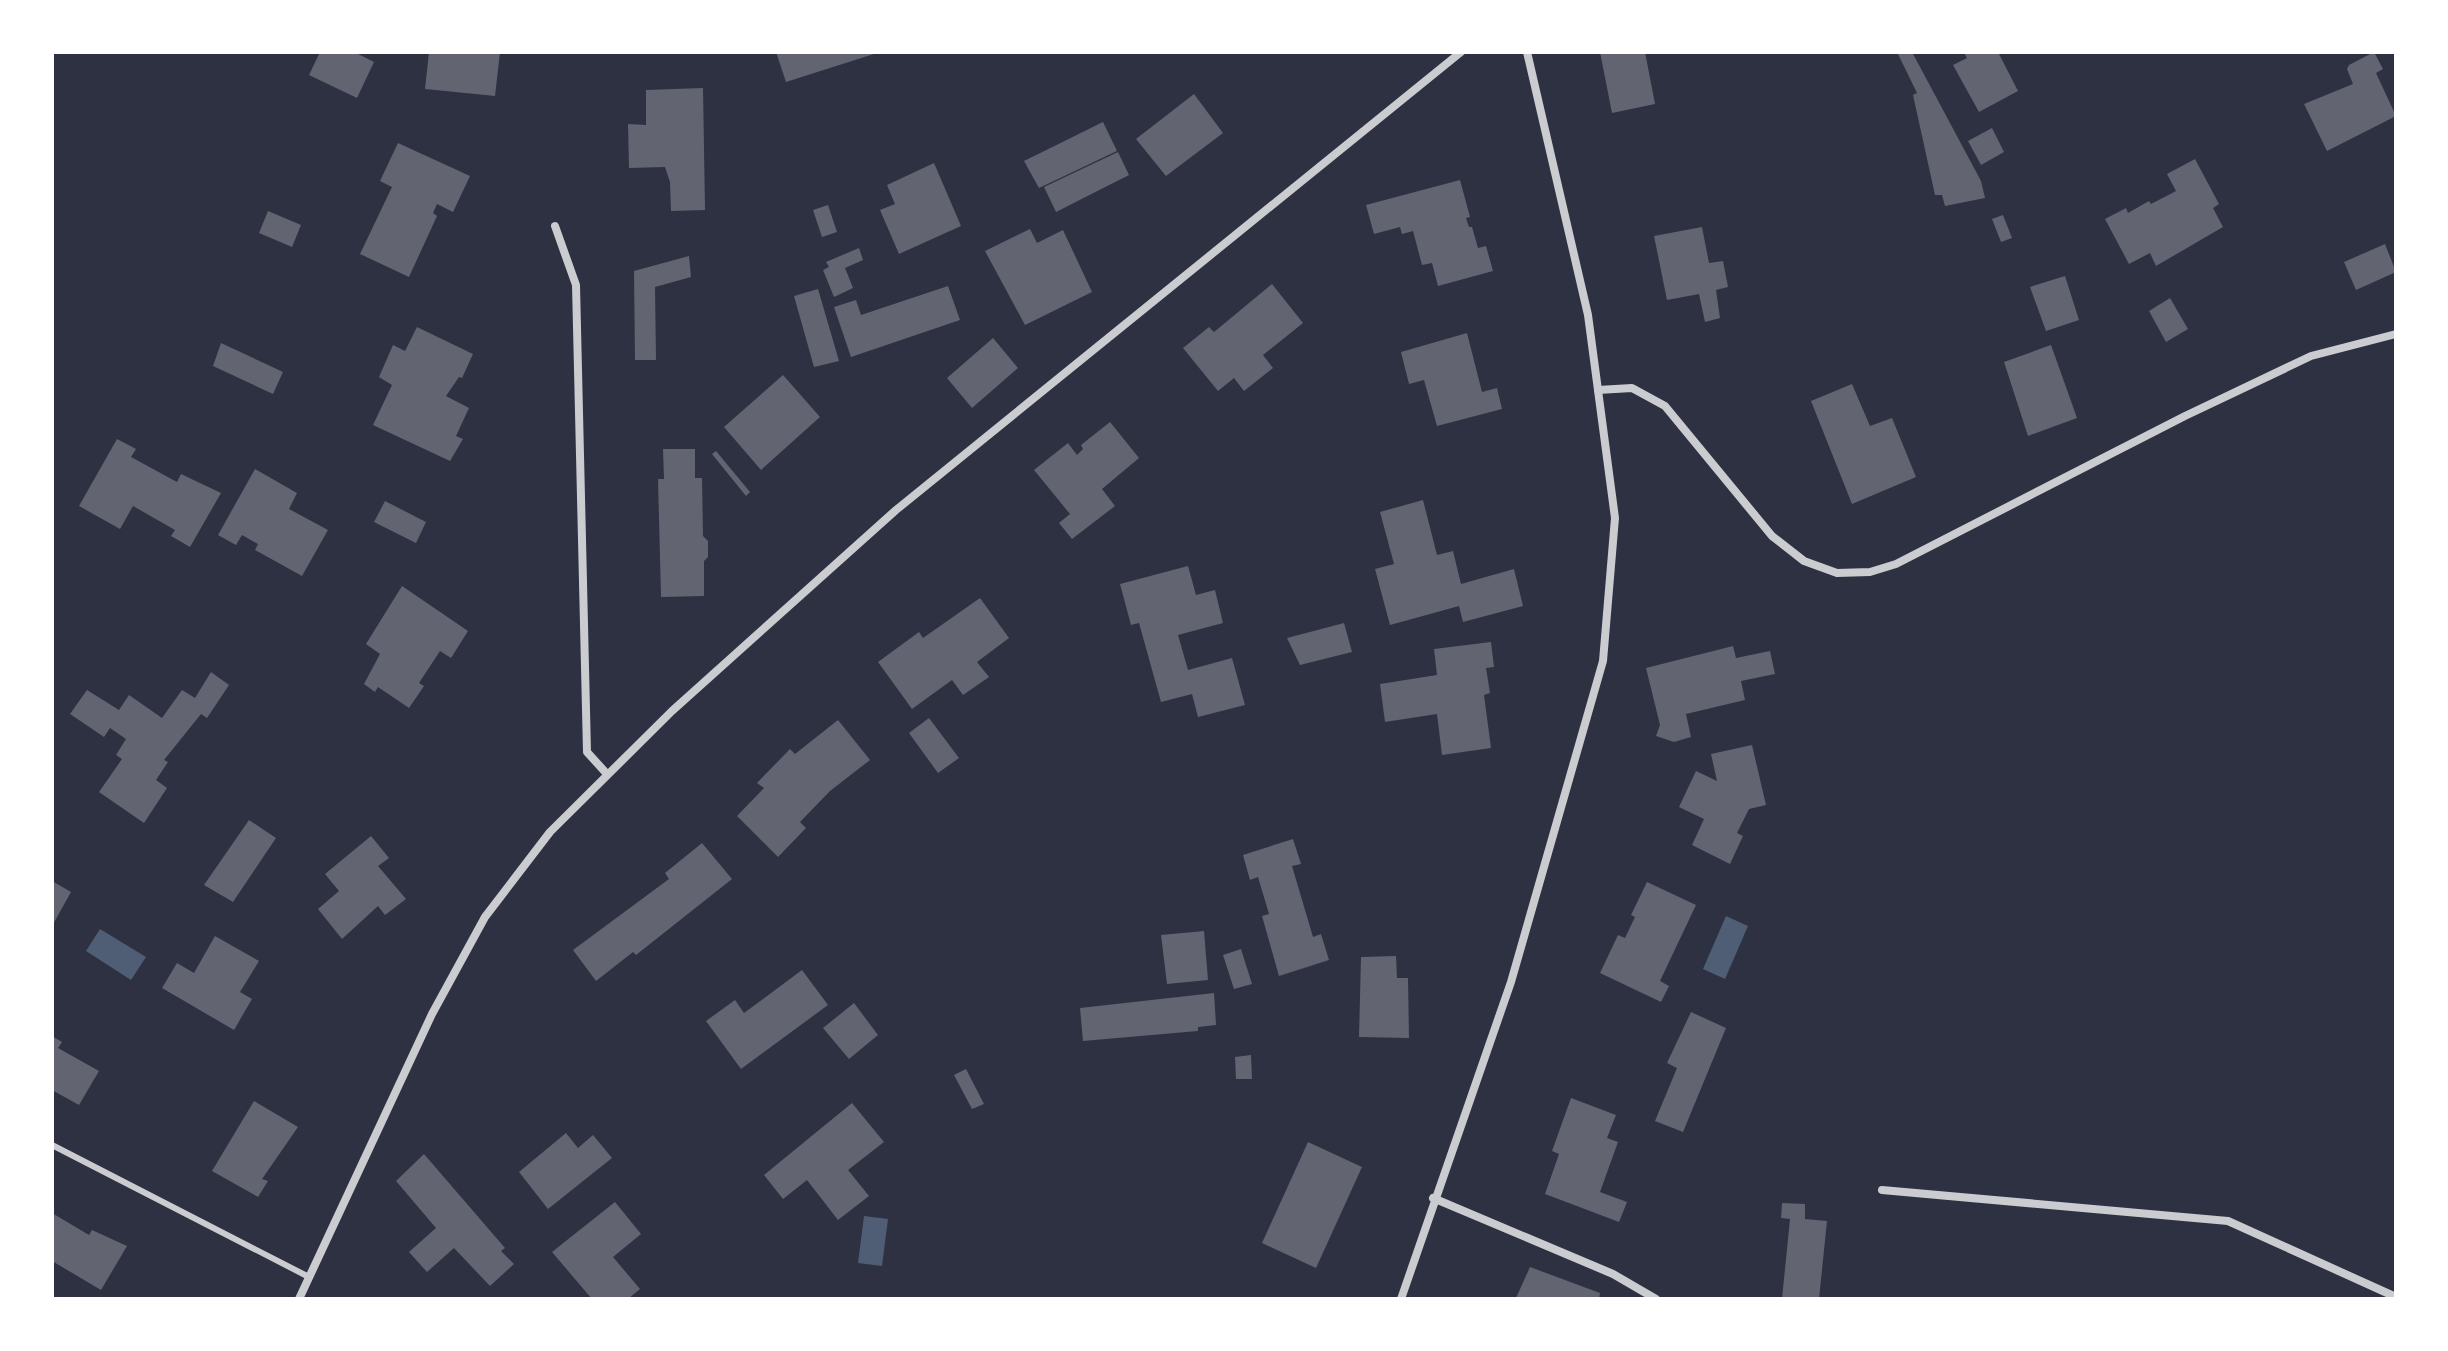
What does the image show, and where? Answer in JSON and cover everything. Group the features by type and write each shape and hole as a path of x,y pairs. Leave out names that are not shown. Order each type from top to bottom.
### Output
{"street":[{"path":"299,1299 432,1014 485,917 550,832 607,774 896,510 1461,52"},
{"path":"1401,1299 1433,1198 1511,982 1603,661 1615,518 1588,315 1527,52"},
{"path":"555,226 576,285 587,752 607,774"},
{"path":"1598,390 1632,388 1665,406 1772,536 1804,561 1837,573 1870,572 1896,564 2185,416 2311,356 2396,334"},
{"path":"1882,1190 2228,1221 2396,1297"},
{"path":"1433,1198 1613,1274 1656,1299"}],"lane":[{"path":"52,1145 309,1277"}],"water":[{"path":"1726,916 1748,926 1725,979 1703,969"},
{"path":"100,929 146,957 131,980 86,951"},
{"path":"864,1216 888,1219 882,1266 858,1263"}],"building":[{"path":"320,52 354,52 374,62 357,98 309,75"},
{"path":"429,52 500,52 495,96 425,89"},
{"path":"776,52 877,52 877,53 786,82"},
{"path":"1600,52 1645,52 1655,104 1612,113"},
{"path":"1897,52 1912,52 1981,181 1985,198 1945,206 1942,195 1935,195 1913,95 1917,93"},
{"path":"1964,52 1998,52 2018,91 1979,112 1953,65 1967,58"},
{"path":"2374,52 2383,69 2376,73 2396,116 2327,151 2304,104 2353,84 2347,69 2349,65"},
{"path":"703,88 705,210 671,211 670,182 665,167 629,168 628,124 646,125 646,90"},
{"path":"1194,94 1223,133 1166,176 1136,139"},
{"path":"1103,122 1117,151 1039,188 1024,161"},
{"path":"1992,128 2004,152 1981,165 1968,141"},
{"path":"398,143 470,176 453,212 437,204 433,213 437,216 409,277 360,254 392,187 380,181"},
{"path":"1118,152 1129,175 1056,212 1044,187"},
{"path":"2195,159 2219,204 2213,208 2223,227 2156,266 2150,253 2129,264 2105,219 2126,208 2128,213 2149,201 2151,204 2176,191 2167,174"},
{"path":"934,163 961,226 899,254 880,210 895,204 887,185"},
{"path":"1460,180 1470,217 1466,218 1469,227 1472,227 1478,248 1486,246 1493,271 1438,286 1432,263 1422,265 1413,231 1402,234 1400,227 1374,234 1366,205"},
{"path":"828,205 837,232 822,237 813,210"},
{"path":"268,211 301,225 292,247 259,233"},
{"path":"2003,215 2012,238 2001,242 1992,219"},
{"path":"1702,227 1709,263 1723,261 1728,287 1716,290 1720,318 1705,322 1699,294 1667,300 1654,236"},
{"path":"1030,229 1037,243 1063,230 1092,292 1025,325 985,251"},
{"path":"2385,244 2396,272 2356,290 2344,262"},
{"path":"859,248 863,260 845,268 853,288 834,297 823,270 829,267 826,262"},
{"path":"689,256 691,277 655,287 656,360 635,360 634,271"},
{"path":"2065,276 2079,320 2046,331 2030,287"},
{"path":"1272,284 1303,323 1263,355 1273,368 1244,391 1234,378 1218,391 1183,348 1209,327 1214,332"},
{"path":"948,286 960,320 851,357 834,307 856,300 861,315"},
{"path":"818,289 839,361 814,367 794,296"},
{"path":"2170,298 2188,329 2166,342 2149,311"},
{"path":"417,327 473,354 462,378 459,377 446,396 469,408 456,436 463,439 450,461 373,425 392,385 379,377 393,345 405,351"},
{"path":"1467,333 1482,392 1497,388 1502,409 1437,426 1424,380 1409,384 1401,352"},
{"path":"993,338 1018,368 972,408 947,378"},
{"path":"221,343 283,372 273,394 213,366"},
{"path":"2051,345 2077,418 2028,436 2004,362"},
{"path":"783,375 820,417 761,470 724,427"},
{"path":"1852,384 1870,426 1892,418 1916,477 1852,504 1811,401"},
{"path":"1110,422 1139,458 1102,489 1115,506 1072,539 1059,523 1070,514 1034,470 1068,443 1077,455 1083,449 1081,445"},
{"path":"117,439 136,449 131,457 177,482 181,474 221,493 190,547 171,536 175,530 133,506 120,529 79,506"},
{"path":"663,449 695,449 695,478 702,478 703,536 708,541 708,557 704,561 704,596 661,597 658,479 664,479"},
{"path":"716,451 750,492 746,496 712,454"},
{"path":"255,469 297,493 289,509 328,530 302,576 255,550 258,544 242,535 236,545 218,535"},
{"path":"1423,500 1437,555 1453,551 1461,584 1514,569 1523,606 1463,622 1459,606 1390,625 1375,569 1394,564 1380,512"},
{"path":"385,501 426,522 416,543 374,522"},
{"path":"1188,566 1196,595 1215,590 1223,623 1178,635 1188,670 1232,658 1245,705 1198,717 1192,694 1161,702 1139,623 1131,625 1120,584"},
{"path":"402,586 468,631 451,658 440,651 419,683 424,686 409,708 378,687 375,692 364,684 380,654 366,644"},
{"path":"980,598 1009,638 977,662 989,677 963,695 952,680 912,709 878,662 919,632 923,638"},
{"path":"1344,623 1352,652 1300,665 1287,638"},
{"path":"1491,642 1494,667 1486,668 1490,693 1484,695 1491,748 1442,755 1437,714 1385,722 1380,684 1437,675 1434,649"},
{"path":"1733,646 1736,658 1770,651 1775,674 1741,681 1745,700 1686,714 1691,737 1674,742 1656,736 1660,725 1646,668"},
{"path":"211,672 229,685 207,718 201,714 164,760 168,762 156,780 167,788 144,823 99,792 122,759 116,755 126,739 110,728 104,737 70,714 87,690 119,710 129,695 162,718 182,690 195,698"},
{"path":"929,718 959,758 938,773 909,733"},
{"path":"838,720 870,760 830,791 800,822 806,828 778,857 737,816 764,788 757,783 790,749 795,754"},
{"path":"1752,745 1766,805 1749,809 1737,833 1743,836 1730,864 1692,845 1704,819 1679,807 1696,771 1717,781 1711,754"},
{"path":"249,820 276,838 233,902 204,885"},
{"path":"371,836 389,858 378,866 406,899 385,915 378,906 342,939 318,909 339,891 325,874"},
{"path":"1293,839 1301,864 1292,866 1313,937 1321,934 1329,960 1279,976 1262,916 1269,914 1258,877 1250,880 1243,855"},
{"path":"702,843 732,879 636,955 633,952 596,981 573,950 669,879 665,873"},
{"path":"52,881 71,892 52,926"},
{"path":"1647,882 1696,905 1660,981 1669,986 1661,1002 1600,973 1618,935 1625,938 1635,917 1631,915"},
{"path":"1204,931 1208,980 1167,984 1161,935"},
{"path":"215,936 259,961 240,992 252,999 234,1030 162,988 177,963 194,973"},
{"path":"1241,949 1252,984 1234,989 1223,955"},
{"path":"1396,956 1397,978 1408,978 1409,1038 1359,1037 1361,957"},
{"path":"802,970 828,1005 741,1069 706,1021 735,1000 744,1013"},
{"path":"1214,993 1216,1025 1198,1027 1198,1031 1083,1041 1080,1008"},
{"path":"854,1003 878,1035 849,1059 823,1028"},
{"path":"1691,1012 1726,1028 1683,1132 1655,1121 1677,1068 1667,1063"},
{"path":"52,1036 62,1042 58,1048 99,1071 79,1105 52,1090"},
{"path":"1251,1055 1252,1079 1236,1079 1235,1057"},
{"path":"966,1069 984,1104 972,1109 954,1075"},
{"path":"1571,1098 1616,1115 1607,1138 1618,1142 1600,1192 1627,1202 1619,1222 1545,1194 1559,1154 1552,1151"},
{"path":"254,1101 298,1127 262,1179 268,1181 258,1197 212,1171"},
{"path":"852,1103 884,1142 848,1170 869,1196 838,1220 807,1180 783,1199 764,1175"},
{"path":"566,1133 578,1148 593,1135 612,1158 548,1209 519,1172"},
{"path":"1308,1142 1362,1167 1316,1268 1262,1243"},
{"path":"424,1154 505,1248 501,1251 514,1264 490,1286 454,1248 427,1272 409,1252 436,1228 396,1181"},
{"path":"615,1202 641,1234 613,1257 640,1289 628,1299 592,1299 552,1252"},
{"path":"1782,1203 1805,1204 1805,1219 1827,1221 1819,1299 1782,1299 1790,1219 1781,1218"},
{"path":"52,1213 89,1235 92,1230 127,1246 101,1290 52,1261"},
{"path":"1530,1267 1600,1293 1599,1299 1516,1298"}]}
